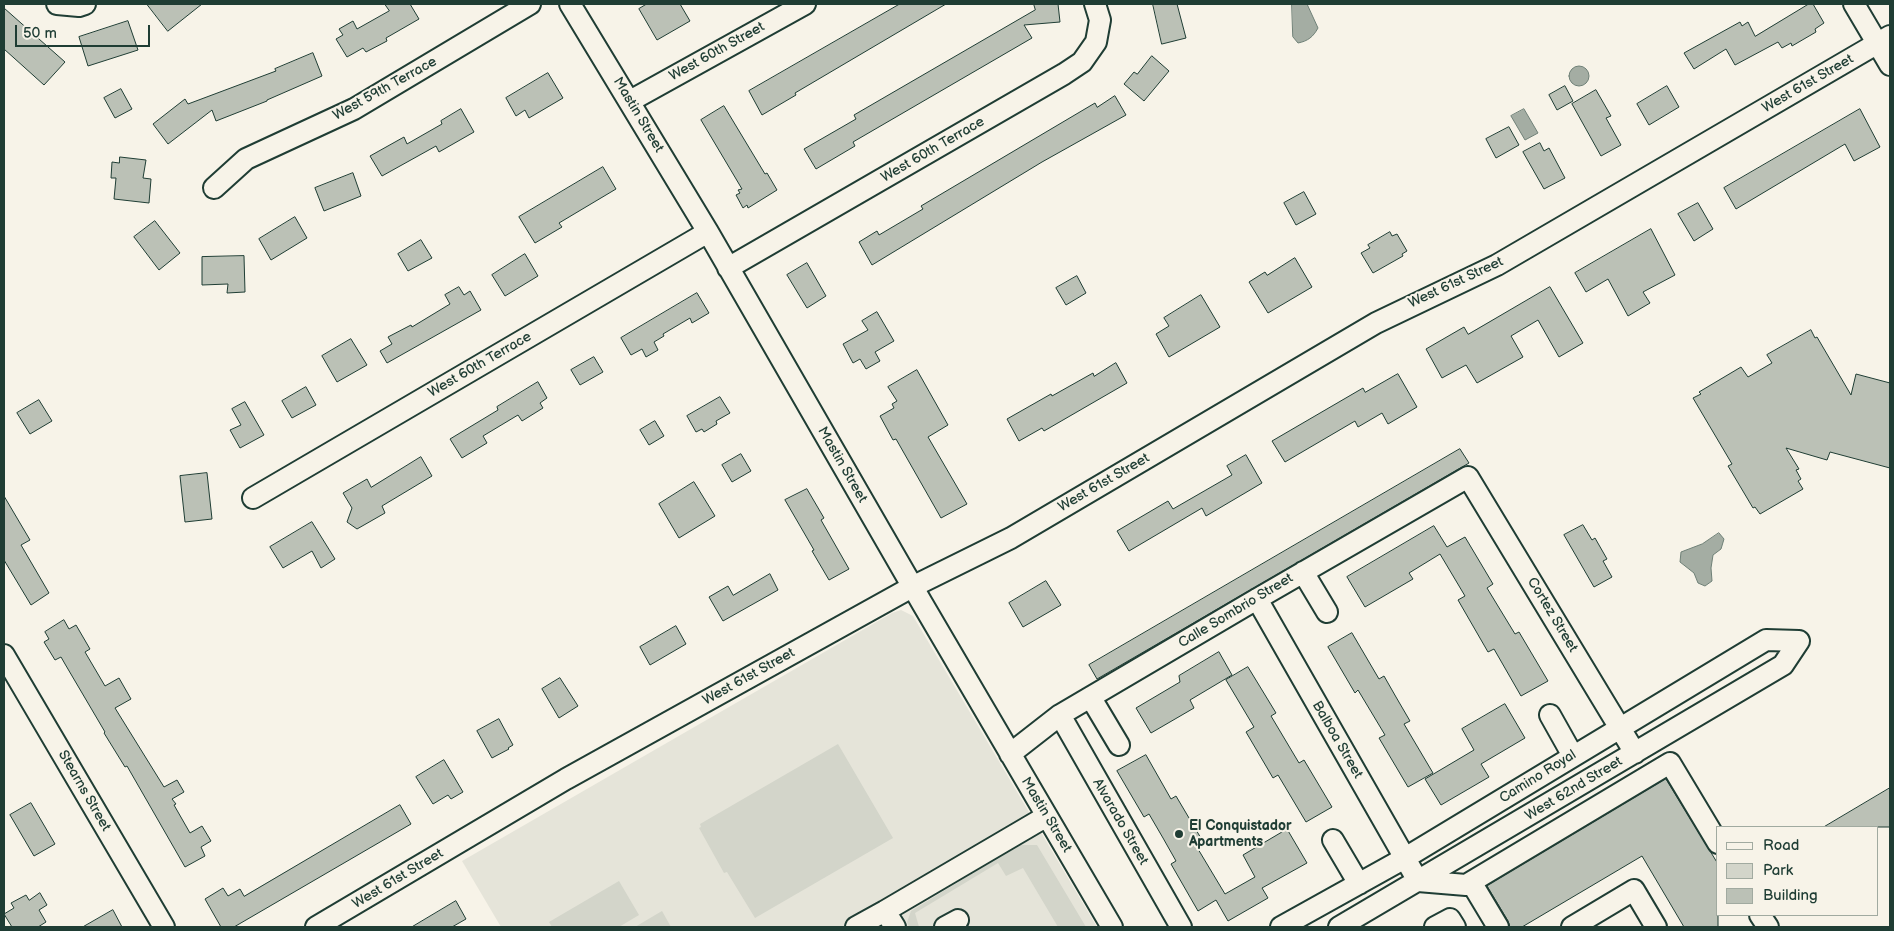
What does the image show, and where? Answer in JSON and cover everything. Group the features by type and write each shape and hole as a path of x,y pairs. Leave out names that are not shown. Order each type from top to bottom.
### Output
{"street":[{"path":"57,4 79,6 85,4"},
{"name":"West 59th Terrace","path":"214,188 246,158 354,110 530,4"},
{"name":"Mastin Street","path":"570,4 708,232 912,587 1112,927"},
{"name":"West 60th Street","path":"630,101 804,4"},
{"name":"West 60th Terrace","path":"728,268 1082,62 1096,42 1100,20 1095,4"},
{"path":"1854,4 1884,40 1890,65"},
{"name":"West 61st Street","path":"316,927 566,778 912,587 1011,538 1376,323 1401,309 1497,265 1884,40"},
{"name":"West 60th Terrace","path":"253,498 708,232"},
{"name":"Calle Sombrio Street","path":"1010,754 1060,715 1257,598 1468,477"},
{"name":"Cortez Street","path":"1468,477 1635,753"},
{"path":"1303,572 1327,612"},
{"name":"Balboa Street","path":"1257,598 1418,881"},
{"name":"Camino Royal","path":"1280,927 1405,858 1766,640 1799,641"},
{"name":"West 62nd Street","path":"1339,927 1783,665 1799,641"},
{"name":"Stearns Street","path":"4,655 164,927"},
{"path":"1091,698 1119,745"},
{"name":"Alvarado Street","path":"1060,715 1181,927"},
{"path":"1550,715 1573,756"},
{"path":"1418,881 1466,885 1670,762 1716,840"},
{"path":"867,927 890,919 1047,816"},
{"path":"1333,840 1359,884"},
{"path":"1471,882 1498,927"},
{"path":"1572,927 1634,890 1656,927"},
{"path":"1761,916 1768,927"},
{"path":"856,927 890,919"},
{"path":"1436,927 1450,919 1455,927"}],"shaded area":[{"path":"1292,4 1307,4 1318,28 1310,38 1298,43 1293,37"},
{"path":"1579,66 1586,69 1589,76 1586,83 1579,86 1572,83 1569,76 1572,69"},
{"path":"1524,109 1538,133 1525,140 1511,116"},
{"path":"1719,533 1724,539 1721,549 1713,555 1712,581 1705,586 1698,583 1694,573 1680,562 1681,552 1702,544"},
{"path":"901,610 913,616 1097,927 501,927 462,861 892,613"}],"green space":[{"path":"838,744 893,838 755,918 727,872 724,873 699,828 701,827 700,824"},
{"path":"1019,845 1037,845 1086,927 1058,927 1023,868 1006,876 998,863 915,913 919,927 909,927 907,922 911,911"},
{"path":"619,881 639,915 619,927 552,927 549,922"},
{"path":"662,911 671,927 635,927"}],"building":[{"path":"147,4 202,4 168,31"},
{"path":"385,4 410,4 419,19 386,38 387,41 366,52 363,48 347,57 336,39 343,35 339,29 353,21 357,29 389,11"},
{"path":"647,4 680,4 690,21 657,40 639,9"},
{"path":"900,4 946,4 795,93 796,95 762,115 749,91"},
{"path":"1034,4 1058,4 1060,22 1024,25 1032,38 853,142 855,146 816,169 804,149 856,119 854,115 1035,10"},
{"path":"1153,4 1177,4 1186,38 1162,44"},
{"path":"1809,4 1813,4 1824,23 1815,29 1816,32 1792,46 1791,43 1782,48 1778,42 1735,65 1726,49 1694,69 1684,53 1740,22 1742,26 1748,22 1755,36"},
{"path":"4,8 65,62 44,85 4,49"},
{"path":"128,21 138,50 88,66 79,37"},
{"path":"313,53 322,76 267,101 216,121 212,110 168,144 153,124 185,99 188,104 276,71 275,69"},
{"path":"1152,56 1169,71 1144,101 1124,84 1134,72 1137,74"},
{"path":"548,73 563,98 529,118 525,110 516,116 506,98"},
{"path":"1565,86 1573,101 1557,110 1549,95"},
{"path":"1667,86 1679,107 1649,125 1637,104"},
{"path":"121,89 132,109 115,118 104,98"},
{"path":"1596,90 1611,116 1606,118 1621,145 1601,156 1572,104"},
{"path":"1115,96 1126,115 1042,162 872,265 859,242 877,231 879,235 923,209 921,206 1095,103 1097,107"},
{"path":"724,106 765,174 767,173 777,190 748,208 747,205 743,208 736,195 740,193 738,190 742,189 701,120"},
{"path":"461,109 474,132 439,152 436,146 382,176 370,156 404,137 407,144 442,124 441,121"},
{"path":"1860,109 1880,147 1854,161 1845,144 1736,209 1724,188"},
{"path":"1509,127 1519,145 1496,158 1486,139"},
{"path":"1540,143 1544,151 1549,148 1565,178 1544,189 1523,152"},
{"path":"120,157 146,160 143,178 151,179 149,203 114,199 116,178 111,178 112,162 119,163"},
{"path":"603,167 616,189 559,223 562,227 535,243 519,217"},
{"path":"353,173 361,196 324,211 315,188"},
{"path":"1304,192 1316,214 1296,225 1284,203"},
{"path":"1698,203 1713,229 1694,241 1678,214"},
{"path":"295,217 307,238 271,260 259,239"},
{"path":"155,221 180,253 159,270 134,237"},
{"path":"1651,229 1675,275 1643,292 1650,303 1628,316 1608,279 1586,292 1575,273"},
{"path":"1390,232 1392,236 1397,234 1407,251 1402,254 1403,256 1373,273 1361,253 1370,248 1368,245"},
{"path":"421,240 432,258 408,271 398,254"},
{"path":"525,254 538,276 505,296 492,275"},
{"path":"244,256 245,292 227,293 228,284 202,285 202,257"},
{"path":"1295,258 1312,287 1268,313 1249,282 1265,272 1267,275"},
{"path":"807,263 826,296 807,308 787,275"},
{"path":"1077,276 1086,293 1066,305 1056,288"},
{"path":"459,287 464,295 470,291 481,310 387,363 380,351 392,344 388,337 411,325 412,327 450,304 445,295"},
{"path":"1550,287 1583,343 1559,357 1538,320 1511,336 1523,357 1477,383 1466,365 1442,378 1426,349 1464,327 1468,334"},
{"path":"697,293 709,313 692,323 690,318 663,334 664,336 654,342 658,350 646,357 642,349 631,355 621,338"},
{"path":"1201,295 1220,327 1169,357 1156,334 1169,326 1164,318"},
{"path":"877,312 894,341 875,352 880,361 866,369 860,359 853,363 843,344 868,330 862,321"},
{"path":"1811,330 1851,395 1856,374 1890,383 1890,468 1830,452 1827,460 1786,448 1799,469 1796,470 1801,479 1798,481 1803,489 1760,514 1755,507 1753,508 1728,466 1732,464 1693,398 1701,394 1699,392 1741,367 1748,377 1772,363 1767,355"},
{"path":"351,339 367,365 337,382 322,356"},
{"path":"594,357 603,372 580,385 571,370"},
{"path":"1116,363 1127,383 1044,431 1042,428 1019,441 1007,419 1051,394 1052,396 1093,373 1094,376"},
{"path":"917,370 948,425 928,437 967,504 941,518 896,439 893,440 880,416 894,408 892,404 897,401 888,387"},
{"path":"1398,374 1417,407 1388,424 1382,413 1358,427 1355,421 1285,462 1272,441 1363,388 1365,392"},
{"path":"538,382 547,398 540,403 543,408 522,421 518,415 483,436 487,443 462,458 450,439 498,410 497,407"},
{"path":"306,387 316,405 292,418 282,401"},
{"path":"720,397 730,413 716,421 717,424 704,432 702,429 696,432 687,416"},
{"path":"39,400 52,421 30,434 17,413"},
{"path":"245,402 264,435 240,448 230,430 241,425 232,409"},
{"path":"655,421 664,436 649,445 640,430"},
{"path":"1460,449 1469,463 1097,679 1089,665"},
{"path":"741,454 751,471 732,482 722,465"},
{"path":"1246,455 1262,483 1206,516 1202,508 1129,551 1117,531 1168,501 1173,509 1232,475 1227,466"},
{"path":"421,457 432,476 382,506 385,513 357,529 347,522 352,508 343,493 367,479 371,487"},
{"path":"207,473 212,519 185,522 180,476"},
{"path":"694,482 715,516 679,538 659,504"},
{"path":"807,489 824,518 821,520 849,569 829,580 785,500"},
{"path":"4,496 30,540 21,545 49,593 31,605 4,560"},
{"path":"312,522 335,559 321,568 312,551 283,568 270,547"},
{"path":"1583,525 1592,540 1595,538 1607,559 1603,561 1612,577 1594,587 1564,535"},
{"path":"1434,526 1447,547 1465,537 1493,584 1487,588 1515,634 1519,632 1548,681 1521,696 1494,649 1488,652 1458,600 1465,596 1440,554 1409,573 1413,579 1365,607 1347,577"},
{"path":"770,574 778,590 723,621 709,597 728,586 733,595"},
{"path":"1046,581 1061,605 1023,627 1009,603"},
{"path":"64,620 69,629 76,625 90,649 85,652 105,686 119,678 131,699 115,708 164,787 177,780 184,792 172,799 190,833 202,826 211,841 201,847 205,856 185,867 127,766 125,767 104,733 61,657 55,660 44,642 49,639 45,632"},
{"path":"676,626 686,644 650,665 640,647"},
{"path":"1352,633 1379,679 1384,676 1410,721 1404,724 1433,773 1408,787 1379,738 1385,735 1358,690 1355,693 1328,647"},
{"path":"1219,652 1232,675 1190,700 1194,708 1151,733 1136,708 1180,682 1179,676"},
{"name":"El Conquistador Apartments","path":"1248,667 1276,713 1271,716 1299,763 1304,760 1332,807 1306,822 1278,775 1273,778 1246,732 1254,727 1226,680"},
{"path":"560,678 578,706 559,718 542,689"},
{"path":"1505,704 1525,738 1481,764 1489,777 1441,805 1425,779 1474,750 1462,729"},
{"path":"499,719 513,745 492,758 477,731"},
{"name":"El Conquistador Apartments","path":"1146,755 1171,799 1176,796 1205,845 1198,849 1225,894 1255,877 1243,855 1287,829 1307,863 1262,888 1268,898 1228,921 1216,900 1198,911 1171,864 1176,861 1163,838 1149,814 1144,817 1117,771"},
{"path":"444,760 463,792 451,799 448,795 433,804 416,777"},
{"path":"1666,779 1716,861 1716,916 1718,916 1718,927 1684,927 1642,856 1522,927 1510,927 1487,886"},
{"path":"1890,788 1890,827 1826,826"},
{"path":"31,803 55,844 34,856 10,815"},
{"path":"400,805 411,824 234,927 221,927 205,899 223,888 228,896 240,889 244,896"},
{"path":"40,893 47,905 39,910 46,922 38,927 12,927 4,914 14,908 11,903 26,895 29,900"},
{"path":"456,901 466,919 452,927 412,927"},
{"path":"113,910 122,927 83,927"}],"place":[{"name":"El Conquistador Apartments","path":"1179,834"}]}
